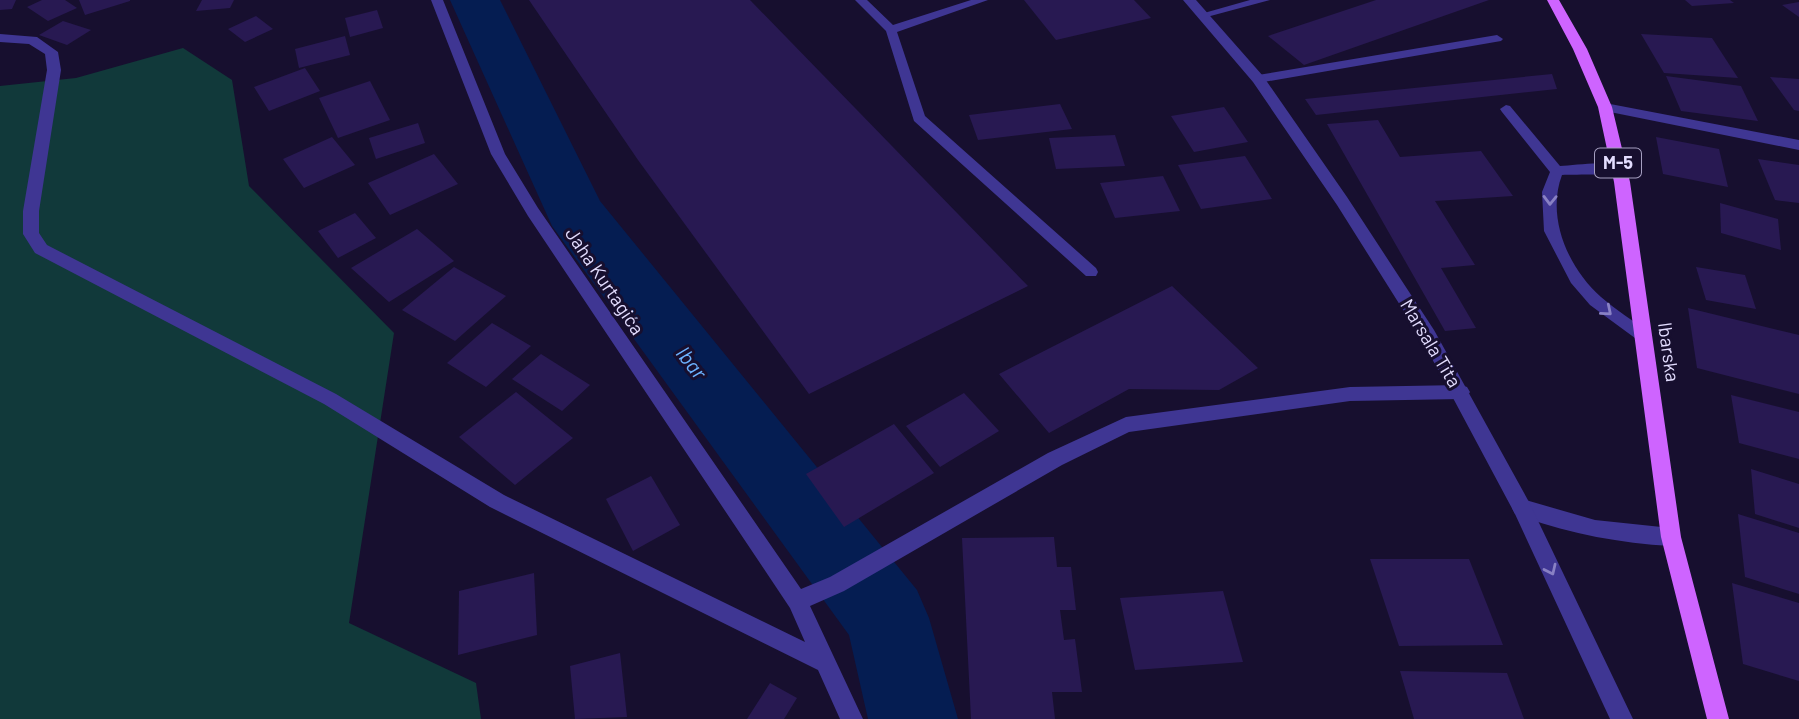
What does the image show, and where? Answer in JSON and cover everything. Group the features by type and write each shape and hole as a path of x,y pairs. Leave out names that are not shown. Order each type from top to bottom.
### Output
{"main road":[{"name":"Ibarska","path":"1553,0 1580,49 1605,107 1620,170 1671,537 1718,719"}],"street":[{"name":"Marsala Tita","path":"1189,0 1258,79 1364,234 1428,335 1522,509 1622,719"},
{"name":"Jaha Kurtagića","path":"435,1 498,155 533,212 797,601 852,719"},
{"path":"0,38 32,40 51,52 54,70 31,211 30,234 41,250 330,399 497,501 826,663"},
{"path":"1605,107 1799,145"},
{"path":"797,601 837,584 1055,459 1126,425 1350,394 1461,392"},
{"path":"1522,509 1593,529 1620,534 1671,537"}],"lane":[{"path":"861,0 891,30 919,118 1091,272"},
{"path":"891,30 982,0"},
{"path":"1203,15 1264,0"},
{"path":"1258,79 1497,39"},
{"path":"1506,109 1557,171"},
{"path":"1557,171 1591,168 1620,170"},
{"path":"1557,171 1549,192 1551,231 1576,279 1595,301 1644,337"}],"green space":[{"path":"183,48 232,80 249,186 394,333 349,623 476,683 481,719 0,719 0,86 76,78"}],"building":[{"path":"0,0 16,0 12,9 0,10"},
{"path":"42,0 65,0 77,8 48,21 27,7"},
{"path":"79,0 130,0 130,1 85,15"},
{"path":"202,0 234,0 230,8 196,11"},
{"path":"529,0 750,0 1028,286 809,394 638,160"},
{"path":"1024,0 1134,0 1151,18 1056,40"},
{"path":"1376,0 1489,0 1304,65 1268,36"},
{"path":"1685,0 1730,0 1734,3 1692,6"},
{"path":"1799,2 1799,17 1782,5"},
{"path":"377,10 383,28 350,37 345,18"},
{"path":"256,16 273,29 245,42 228,29"},
{"path":"63,21 91,30 67,45 39,35"},
{"path":"1641,34 1712,38 1738,78 1664,73"},
{"path":"345,36 350,55 299,68 295,49"},
{"path":"305,68 320,91 269,111 254,87"},
{"path":"1552,74 1557,89 1316,115 1305,99"},
{"path":"1666,76 1741,86 1758,121 1681,111"},
{"path":"1770,77 1799,79 1799,111 1794,110"},
{"path":"370,81 390,120 338,138 319,98"},
{"path":"1060,104 1072,129 978,140 969,115"},
{"path":"1224,107 1248,142 1194,152 1171,116"},
{"path":"1378,120 1400,157 1481,151 1513,196 1435,201 1475,265 1441,268 1476,328 1445,331 1327,124"},
{"path":"418,123 425,143 376,159 369,138"},
{"path":"1115,135 1125,166 1056,169 1049,138"},
{"path":"332,137 355,165 304,188 283,159"},
{"path":"1656,137 1719,149 1728,187 1663,174"},
{"path":"434,154 458,184 390,215 368,183"},
{"path":"1245,156 1272,199 1201,209 1178,165"},
{"path":"1758,159 1799,165 1799,203 1775,200"},
{"path":"1163,176 1180,211 1115,218 1100,183"},
{"path":"1720,203 1778,219 1781,250 1721,233"},
{"path":"355,213 376,238 338,258 318,231"},
{"path":"417,229 454,261 389,302 351,268"},
{"path":"454,267 506,296 455,341 402,310"},
{"path":"1696,267 1745,275 1756,309 1706,300"},
{"path":"1172,286 1258,368 1219,390 1129,389 1049,433 999,374"},
{"path":"1688,308 1799,335 1799,394 1697,368"},
{"path":"492,323 531,346 486,387 447,363"},
{"path":"541,354 590,385 562,411 512,379"},
{"path":"516,392 573,438 515,485 459,437"},
{"path":"964,393 999,431 940,467 906,426"},
{"path":"1731,395 1799,412 1799,459 1739,443"},
{"path":"894,424 934,473 844,527 806,474"},
{"path":"1751,469 1799,484 1799,528 1755,514"},
{"path":"651,476 680,525 633,551 606,499"},
{"path":"1738,514 1799,533 1799,594 1745,577"},
{"path":"1054,537 1057,567 1071,567 1076,610 1060,610 1064,640 1075,639 1082,692 1052,692 1055,719 971,719 962,538"},
{"path":"1370,559 1469,559 1503,645 1399,646"},
{"path":"534,573 537,635 458,655 459,591"},
{"path":"1732,583 1799,603 1799,681 1743,664"},
{"path":"1223,591 1243,662 1135,670 1120,598"},
{"path":"620,653 627,717 575,719 570,666"},
{"path":"1400,671 1507,673 1524,719 1414,719"},
{"path":"770,683 797,698 784,719 747,719"}],"waterway":[{"name":"Ibar","path":"475,0 574,211 887,618 913,719"}]}
